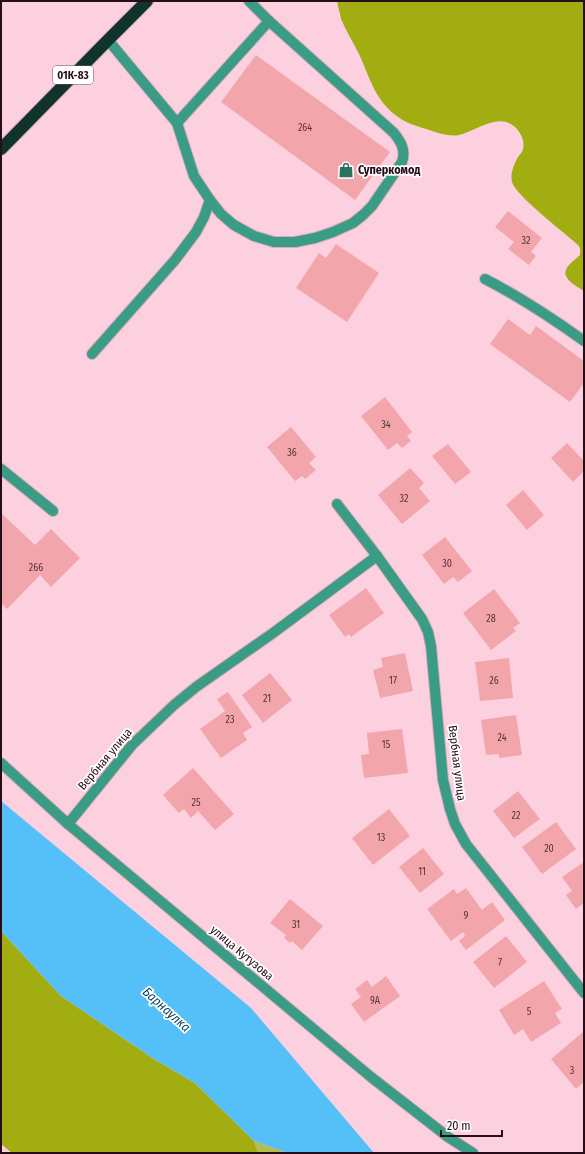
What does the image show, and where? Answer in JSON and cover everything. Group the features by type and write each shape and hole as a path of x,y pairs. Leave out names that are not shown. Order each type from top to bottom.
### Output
{"highway":[{"name":"01К-83","path":"1,149 147,1"}],"street":[{"path":"108,40 177,123 194,176 221,214 234,225 254,236 274,242 295,242 315,238 353,223 372,206 402,162 403,147 394,133 269,21 249,1"},
{"path":"177,123 269,21"},
{"path":"92,354 175,260 196,232 204,217 210,200"},
{"path":"485,279 512,292 584,341"},
{"path":"1,469 53,511"},
{"name":"Вербная улица","path":"337,504 377,556 422,619 428,632 432,646 443,780 455,824 466,844 584,993"},
{"name":"Вербная улица","path":"68,824 132,745 174,705 196,687 273,633 377,556"},
{"name":"улица Кутузова","path":"1,763 68,824 371,1077 448,1137 473,1153"}],"green space":[{"path":"337,1 584,1 584,291 568,280 565,273 568,266 580,255 580,248 531,205 515,188 512,182 513,169 523,146 521,134 517,129 502,121 487,124 459,135 452,135 422,128 401,119 379,98 341,19"},
{"path":"1,931 61,996 154,1059 195,1083 254,1141 258,1153 12,1153 1,1144"},
{"path":"254,1141 288,1153 258,1153"}],"water":[{"name":"Барнаулка","path":"1,801 251,1008 374,1153 288,1153 254,1141 195,1083 154,1059 61,996 1,931"}],"building":[{"path":"256,55 390,152 355,200 221,102"},
{"path":"508,211 542,238 531,252 536,256 529,265 508,249 514,242 495,227"},
{"path":"336,244 379,273 347,322 296,288 319,253 326,258"},
{"path":"508,319 530,335 536,326 584,361 584,383 570,402 490,344"},
{"path":"385,397 412,432 407,436 411,441 402,448 397,443 388,450 361,416"},
{"path":"291,427 316,457 309,463 316,470 305,479 302,476 295,481 267,447"},
{"path":"567,443 584,461 584,471 573,482 551,458"},
{"path":"448,444 471,472 455,484 432,456"},
{"path":"410,468 424,483 419,488 430,501 402,524 378,495"},
{"path":"523,490 544,515 527,530 506,505"},
{"path":"1,513 35,545 51,529 80,558 51,587 40,575 7,609 1,603"},
{"path":"445,537 472,571 458,582 453,577 444,584 422,555"},
{"path":"366,588 384,613 351,637 349,634 345,637 329,615"},
{"path":"494,589 520,623 513,628 516,631 491,650 463,613"},
{"path":"405,653 413,691 380,698 373,670 383,667 381,658"},
{"path":"509,658 513,698 480,701 475,662"},
{"path":"270,673 292,700 263,723 242,695"},
{"path":"228,692 252,727 243,733 247,740 221,758 200,729 225,711 217,699"},
{"path":"516,715 522,755 499,758 499,754 486,755 481,720"},
{"path":"402,729 408,773 364,778 361,755 369,754 367,733"},
{"path":"193,768 234,814 215,830 198,811 191,818 184,809 179,813 163,795"},
{"path":"518,791 540,819 514,838 493,811"},
{"path":"389,809 410,836 373,865 352,838"},
{"path":"556,822 576,849 542,874 522,847"},
{"path":"423,848 444,874 420,893 399,867"},
{"path":"584,862 584,903 576,909 566,895 572,891 562,877"},
{"path":"466,888 482,910 492,902 505,920 466,950 459,941 465,936 463,932 451,941 427,909 454,889 457,894"},
{"path":"290,899 323,926 302,950 292,941 290,943 284,938 286,935 270,923"},
{"path":"506,936 527,962 494,988 473,962"},
{"path":"386,976 400,996 364,1022 351,1004 361,997 355,989 367,980 372,987"},
{"path":"544,981 562,1009 555,1013 561,1023 531,1042 523,1029 514,1035 499,1010"},
{"path":"583,1032 584,1082 576,1089 551,1059"}],"place":[{"name":"Суперкомод","path":"346,170"}]}
